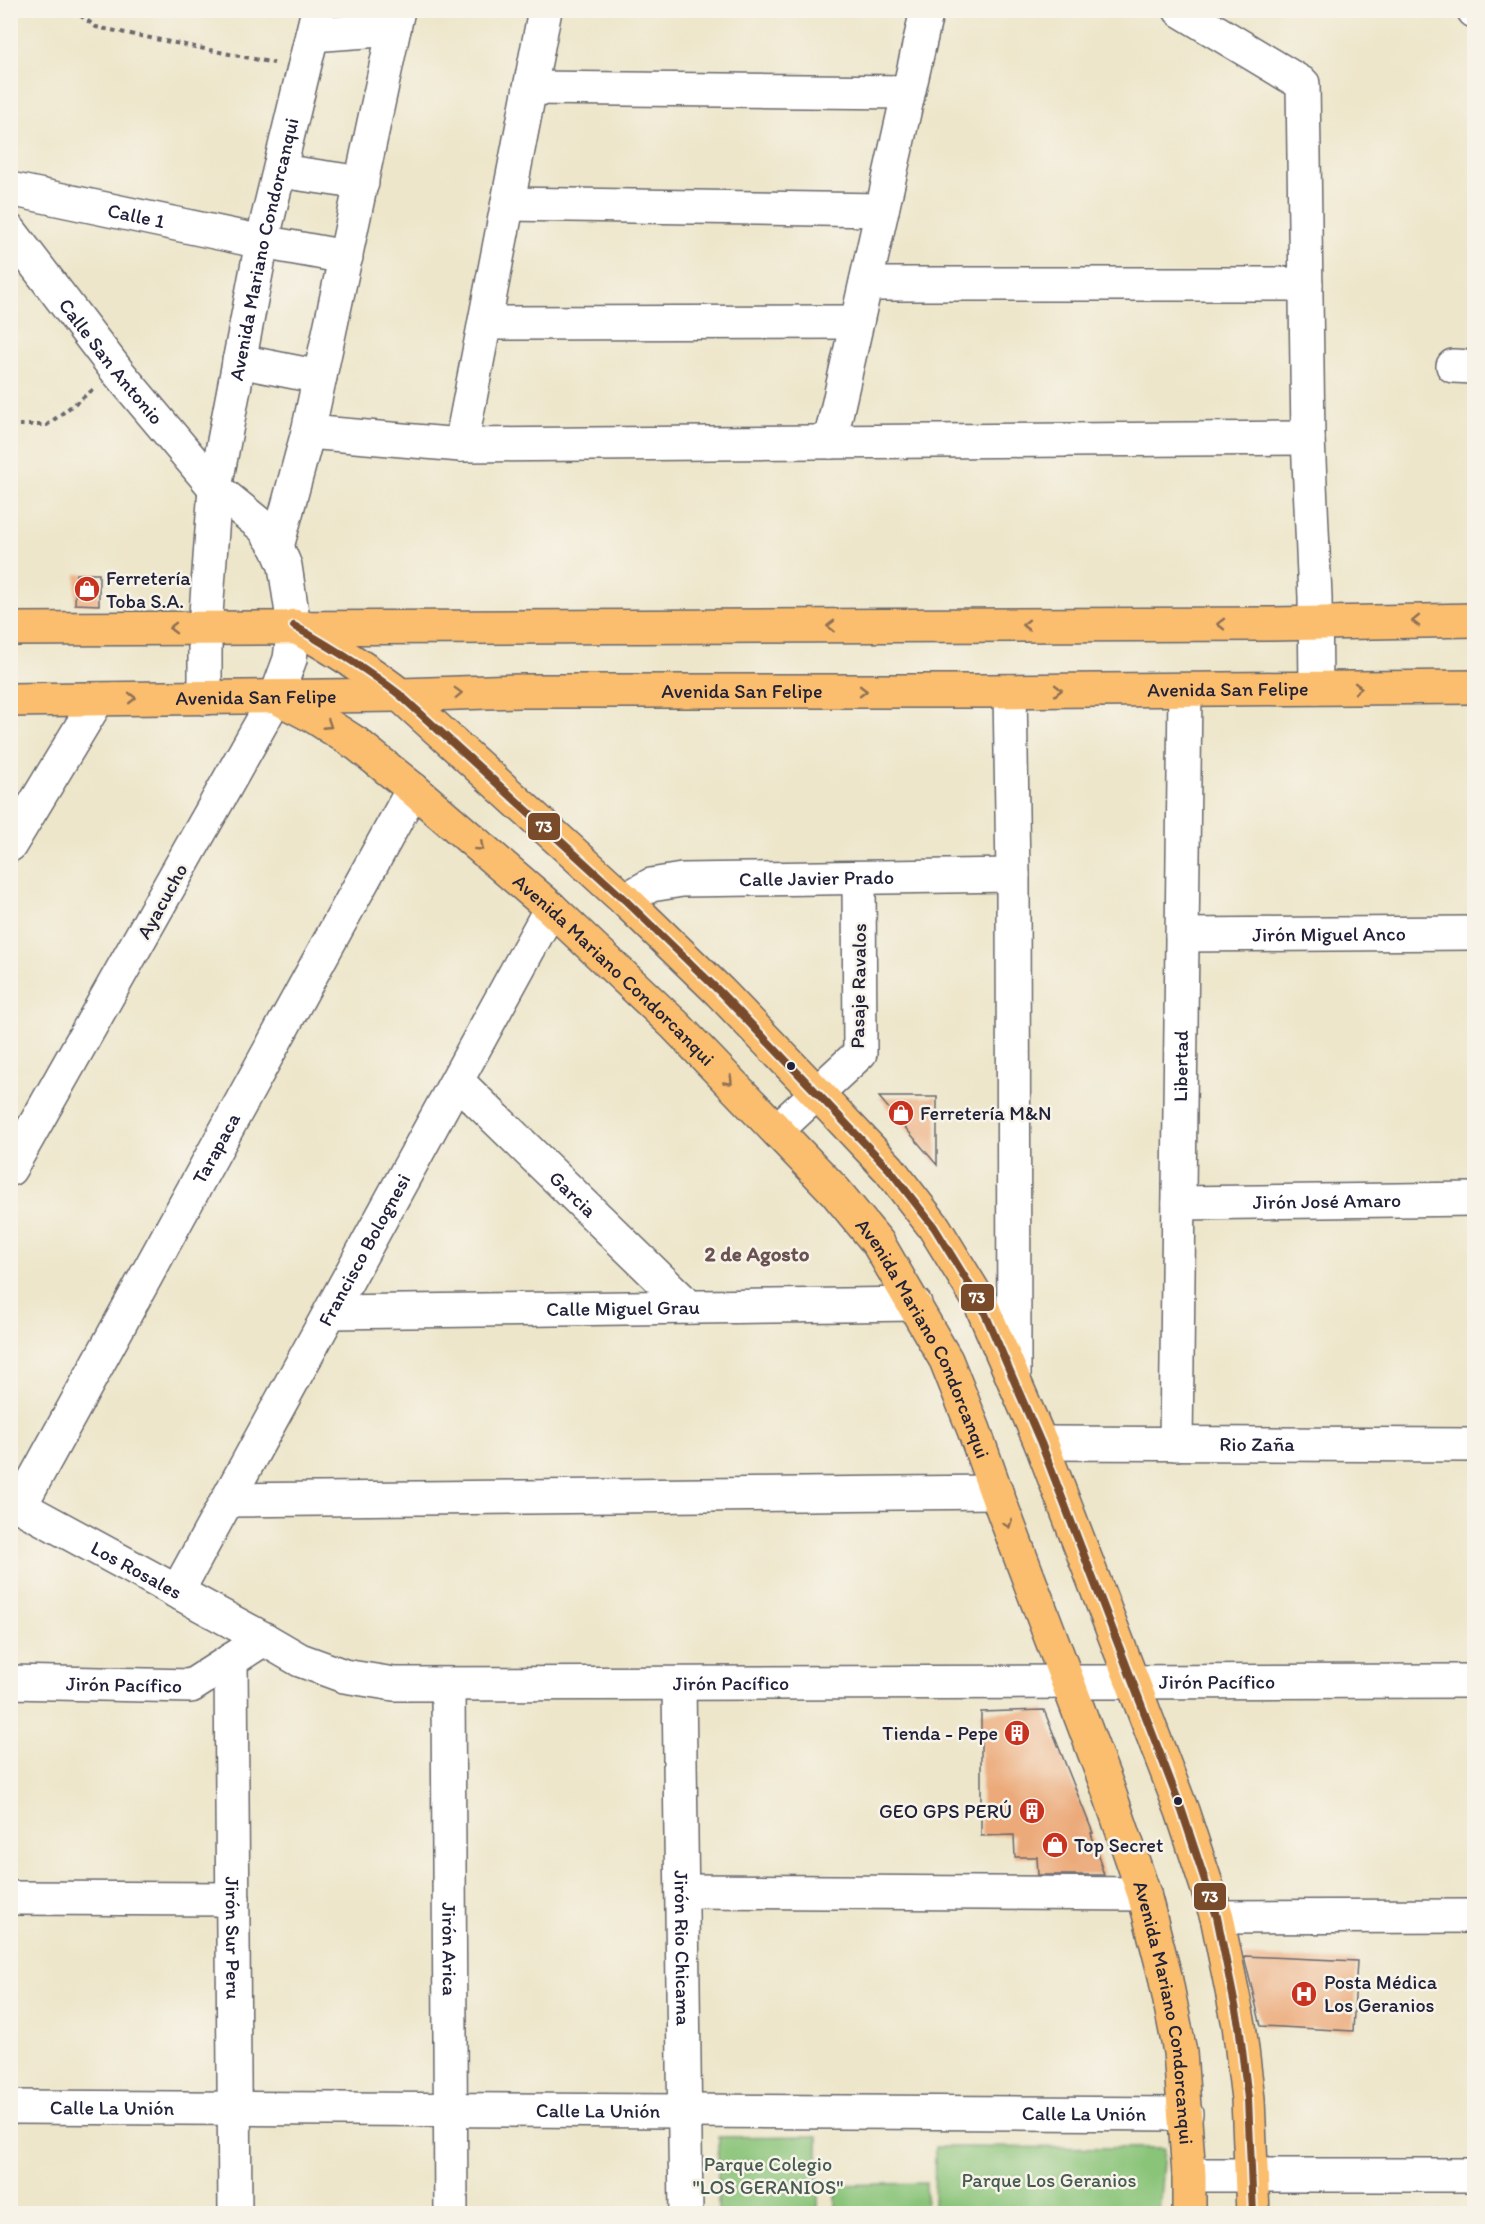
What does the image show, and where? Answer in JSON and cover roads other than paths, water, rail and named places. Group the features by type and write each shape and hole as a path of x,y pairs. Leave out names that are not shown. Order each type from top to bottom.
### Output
{"main road":[{"path":"10,629 1315,623 1474,620"},
{"path":"294,626 337,651 400,695 625,900 720,993 889,1169 934,1227 980,1302 1041,1443 1182,1811 1217,1917 1239,2025 1248,2099 1253,2214"},
{"name":"Avenida San Felipe","path":"10,700 400,695 519,691 1010,691 1474,687"},
{"name":"Avenida Mariano Condorcanqui","path":"276,697 315,717 357,744 413,789 551,908 675,1025 835,1191 878,1243 915,1304 946,1360 974,1430 1069,1683 1144,1894 1165,1976 1180,2052 1189,2175 1189,2214"}],"street":[{"path":"461,445 545,10"},
{"path":"830,442 927,10"},
{"path":"1180,10 1217,20 1303,84 1308,438 1316,688"},
{"path":"277,547 308,432 396,20 315,22"},
{"name":"Avenida Mariano Condorcanqui","path":"206,698 205,628 215,488 262,242 315,22"},
{"path":"530,88 909,92"},
{"path":"280,171 362,183"},
{"name":"Calle 1","path":"10,189 262,242 346,257"},
{"path":"508,204 882,210"},
{"name":"Calle San Antonio","path":"10,231 117,371 215,488"},
{"path":"866,284 1306,284"},
{"path":"484,323 857,322"},
{"path":"239,361 320,377"},
{"path":"308,432 461,445 1308,438"},
{"path":"215,488 262,527 277,547 285,566 294,626"},
{"name":"Ayacucho","path":"10,1169 276,697 290,659 294,626"},
{"name":"Libertad","path":"1176,1444 1185,690"},
{"path":"1010,691 1013,875 1014,1380"},
{"path":"10,845 98,699"},
{"name":"Tarapaca","path":"15,1504 413,789"},
{"name":"Calle Javier Prado","path":"625,900 651,885 682,880 1013,875"},
{"name":"Pasaje Ravalos","path":"777,1130 860,1053 859,879"},
{"name":"Francisco Bolognesi","path":"177,1592 551,908"},
{"name":"Jirón Miguel Anco","path":"1182,935 1474,933"},
{"name":"Garcia","path":"457,1081 689,1307"},
{"name":"Jirón José Amaro","path":"1179,1203 1474,1198"},
{"name":"Calle Miguel Grau","path":"331,1312 915,1304"},
{"name":"Rio Zaña","path":"1041,1443 1474,1444"},
{"path":"228,1500 996,1492"},
{"name":"Los Rosales","path":"15,1504 264,1639"},
{"name":"Jirón Pacífico","path":"10,1682 191,1686 264,1639 300,1660 344,1676 394,1683 448,1685 1474,1681"},
{"name":"Jirón Sur Peru","path":"231,1660 235,2214"},
{"name":"Jirón Rio Chicama","path":"680,1684 686,2214"},
{"name":"Jirón Arica","path":"448,1685 451,2214"},
{"path":"682,1891 1144,1894"},
{"path":"10,1898 233,1899"},
{"path":"1217,1917 1474,1916"},
{"name":"Calle La Unión","path":"10,2107 1185,2114"},
{"path":"1189,2175 1474,2175"}],"place":[{"name":"Ferretería Toba S.A.","path":"87,589"},
{"name":"Ferretería M&N","path":"901,1113"},
{"name":"Tienda - Pepe","path":"1017,1733"},
{"name":"GEO GPS PERÚ","path":"1032,1811"},
{"name":"Top Secret","path":"1055,1845"},
{"name":"Posta Médica Los Geranios","path":"1304,1994"}],"district":[{"name":"2 de Agosto","path":"757,1253"}],"park label":[{"name":"Parque Colegio \"LOS GERANIOS\"","path":"768,2176"},
{"name":"Parque Los Geranios","path":"1049,2180"}]}
